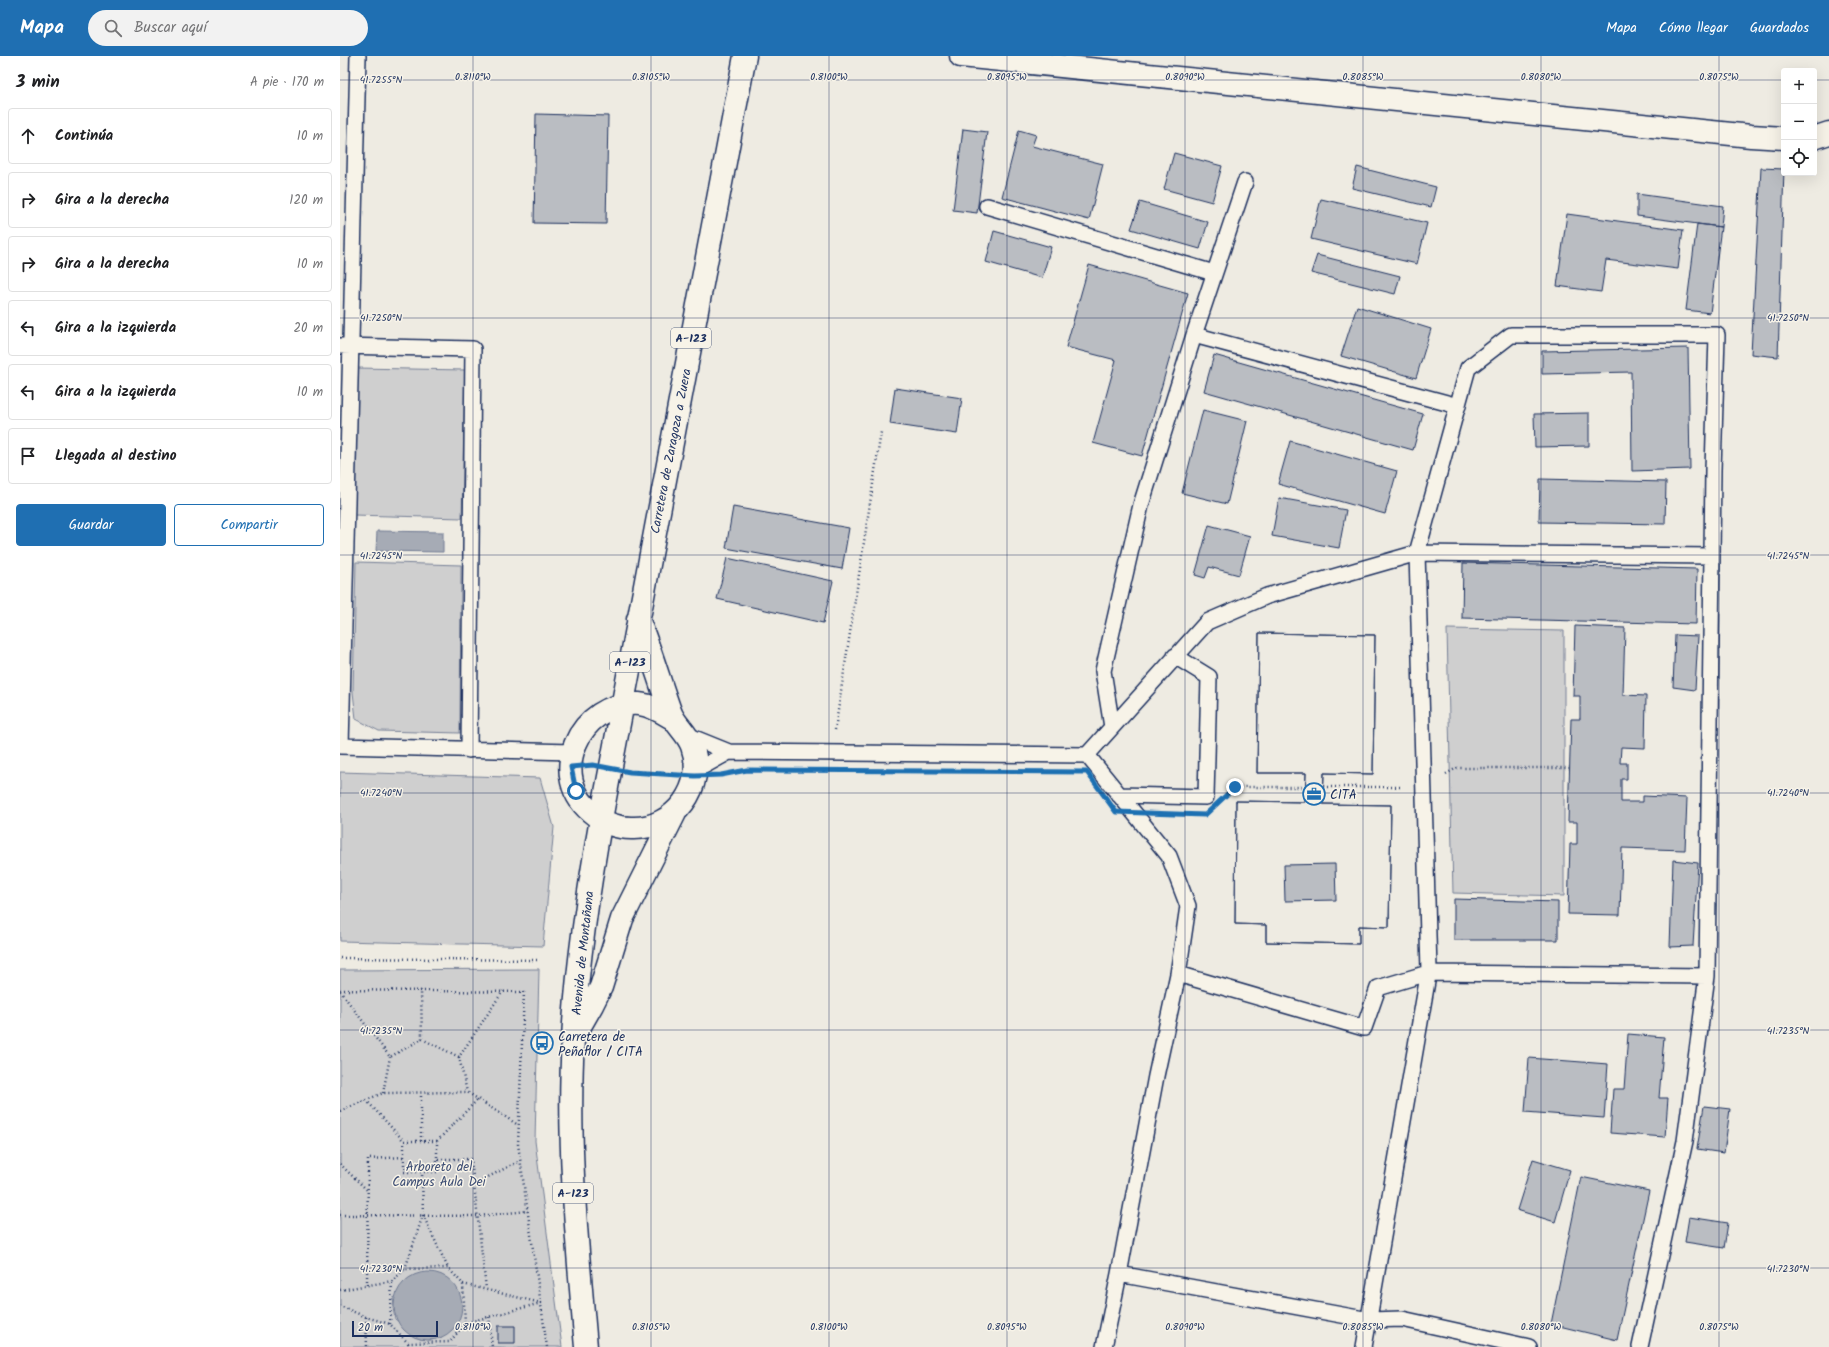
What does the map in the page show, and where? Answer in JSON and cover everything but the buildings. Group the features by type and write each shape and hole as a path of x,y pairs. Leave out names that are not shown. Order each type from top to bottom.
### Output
{"main road":[{"name":"Carretera de Zaragoza a Zuera","path":"623,705 745,56"},
{"path":"961,56 1781,138"},
{"path":"1817,137 1829,133"},
{"path":"638,619 649,647 672,718"},
{"path":"573,1039 600,987 622,919 675,813 691,790 695,774 695,759 687,735 672,718 657,709 640,704 623,705 605,711 590,721 579,735 572,752 571,767 576,791 582,802 601,820 616,826 631,828 647,827 662,822 675,813"},
{"name":"Avenida de Montañana","path":"586,1347 574,1204 571,1128 573,1039 580,956 589,888 610,768 623,705"}],"lane":[{"path":"358,56 345,346 340,746 572,752"},
{"path":"1112,727 1103,671 1141,505 1194,335 1245,182"},
{"path":"987,206 1214,273"},
{"path":"1194,335 1458,406"},
{"path":"1364,1347 1428,973 1417,553 1468,368 1511,335 1717,335 1712,556 1707,976 1685,1141 1640,1347"},
{"path":"345,346 473,349 469,750"},
{"path":"687,735 729,752 1087,755 1207,622 1267,596 1417,553 1712,556"},
{"path":"1119,795 1206,797 1209,677 1175,656"},
{"path":"695,774 729,752"},
{"path":"1087,755 1169,856 1188,906 1178,974 1156,1076 1104,1347"},
{"path":"1178,974 1364,1028 1378,988 1428,973 1707,976"},
{"path":"1119,1274 1369,1320 1402,1318 1529,1347"}],"path":[{"path":"832,754 881,432"},
{"path":"610,768 630,772 695,774"},
{"path":"1225,796 1235,787 1305,787"},
{"path":"340,958 540,960"},
{"path":"340,990 524,992 518,1144 547,1347"},
{"path":"340,990 390,1057 383,1093"},
{"path":"421,990 422,1039"},
{"path":"467,1092 459,1057 503,991"},
{"path":"390,1057 422,1039"},
{"path":"422,1039 459,1057"},
{"path":"340,1111 383,1093 467,1092 519,1126"},
{"path":"421,1093 421,1141"},
{"path":"366,1100 404,1141 404,1172 438,1172 438,1141 478,1099"},
{"path":"404,1141 438,1141"},
{"path":"367,1285 368,1159 404,1157"},
{"path":"438,1159 471,1159 486,1289"},
{"path":"474,1184 520,1161"},
{"path":"340,1164 368,1190"},
{"path":"340,1290 392,1281 405,1269 422,1215 422,1172"},
{"path":"340,1215 478,1216 528,1211"},
{"path":"422,1215 448,1268 464,1284 541,1303"},
{"path":"405,1269 448,1268"},
{"path":"390,1324 392,1281"},
{"path":"464,1284 465,1323"},
{"path":"448,1347 450,1342 465,1323 541,1303"},
{"path":"340,1306 366,1317 390,1324 410,1347"},
{"path":"366,1317 367,1347"},
{"path":"490,1317 492,1347"},
{"path":"408,1343 450,1342"}],"green space":[{"path":"357,368 465,370 462,518 354,515"},
{"path":"356,562 461,565 460,733 379,731 356,719 353,692"},
{"path":"1447,629 1564,631 1564,896 1453,893"},
{"path":"340,772 540,778 554,827 543,946 340,941"},
{"name":"Arboreto del Campus Aula Dei","path":"539,969 535,1141 562,1347 340,1347 340,970","holes":["394,1297 442,1337 431,1340 420,1339 395,1319 393,1308"]}],"shaded area":[{"path":"377,531 443,532 443,552 376,551"},
{"path":"421,1272 435,1272 447,1278 456,1287 462,1299 460,1319 452,1330 441,1338 435,1340 421,1340 415,1338 404,1330 396,1319 394,1313 394,1299 396,1293 404,1282 415,1274"}],"place":[{"name":"CITA","path":"1314,794"},
{"name":"Carretera de Peñaflor / CITA","path":"542,1043"}],"route":[{"path":"576,791 572,780 571,767 593,765 630,772 695,776 721,775 747,770 1087,772 1116,812 1205,815 1235,787"}]}
